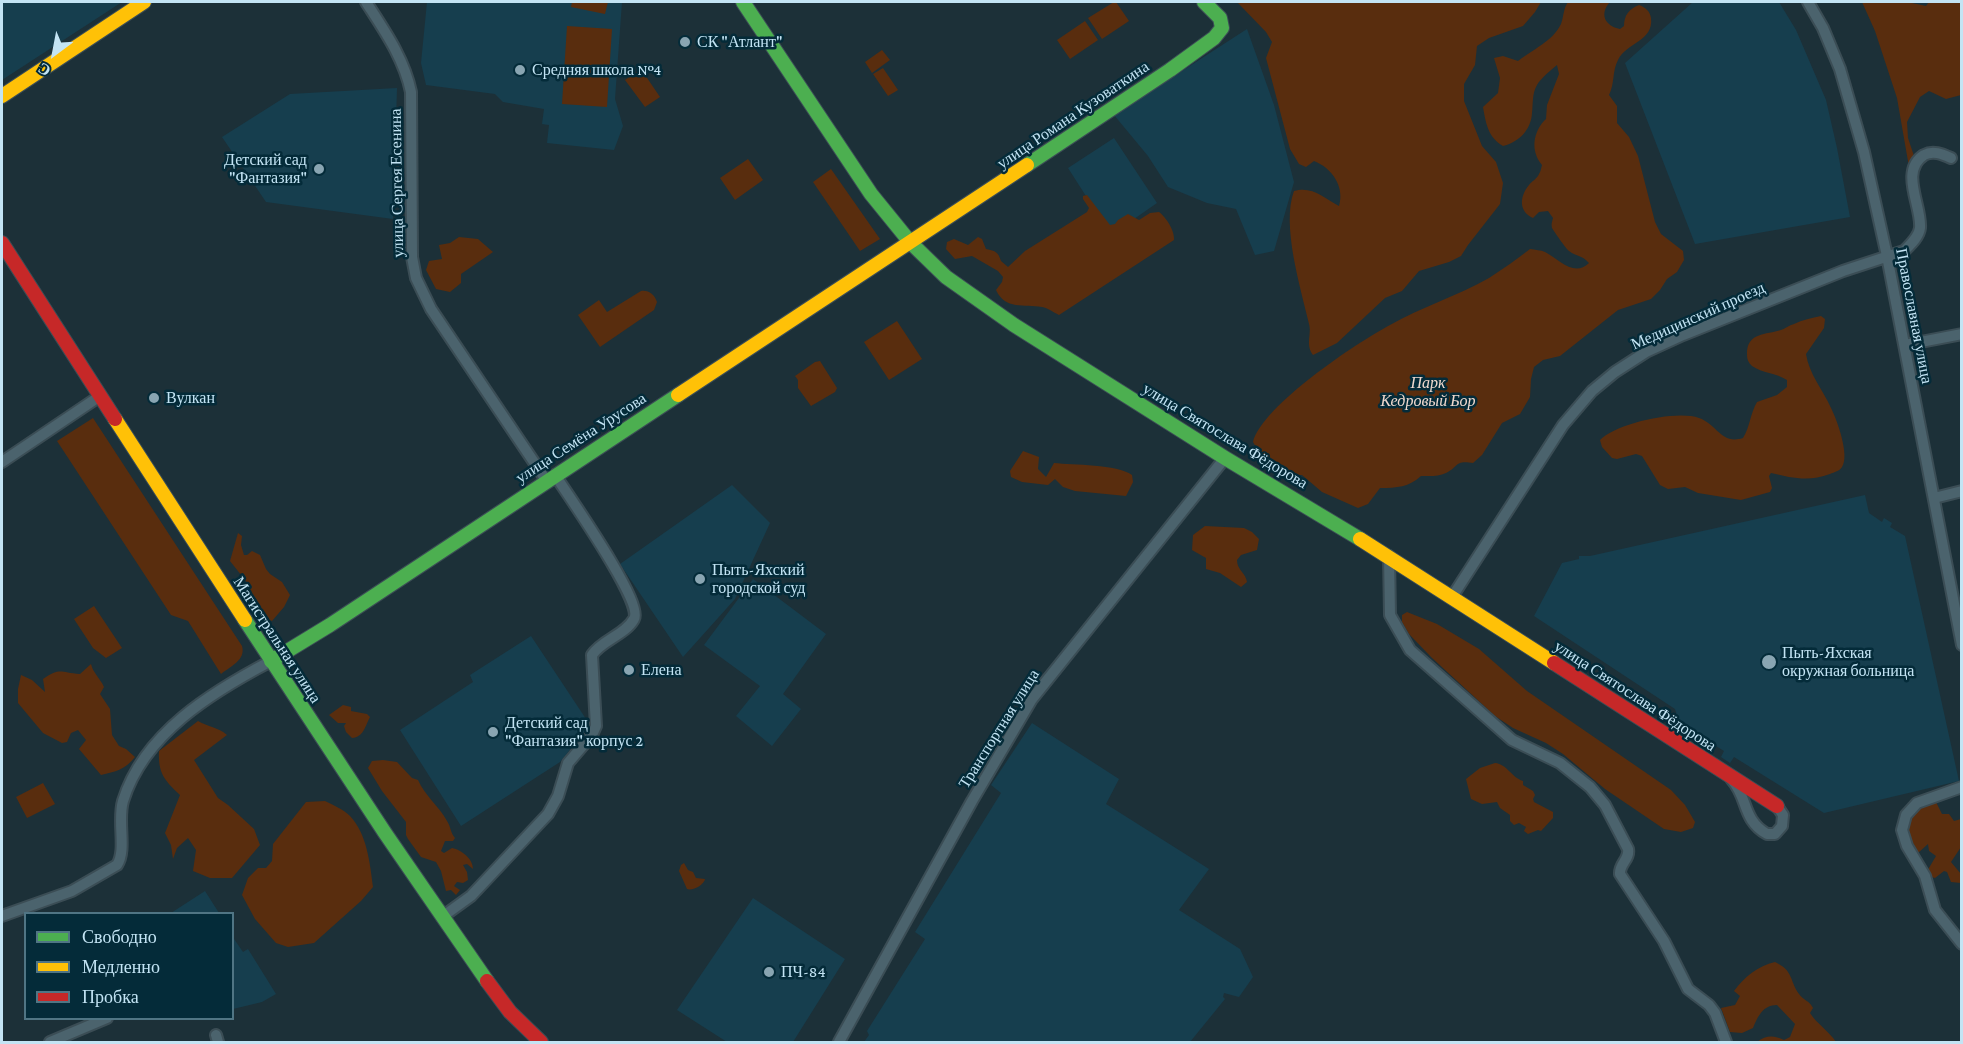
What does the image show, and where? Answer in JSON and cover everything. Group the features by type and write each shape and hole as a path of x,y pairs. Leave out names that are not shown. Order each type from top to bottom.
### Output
{"street":[{"path":"2,96 144,2"},
{"name":"улица Сергея Есенина","path":"366,2 398,53 405,68 411,92 411,244 416,279 431,309 614,566 630,596 636,616 631,624 592,655 596,726 592,735 568,763 551,809 471,896 442,917"},
{"name":"улица Святослава Фёдорова","path":"742,2 865,186 909,242 926,259 971,295 1225,458 1389,556 1777,806"},
{"name":"улица Романа Кузоваткина","path":"909,242 1161,76 1214,38 1222,28 1222,23 1204,2"},
{"name":"Православная улица","path":"1808,2 1823,28 1849,96 1862,142 1958,606 1962,645"},
{"name":"Медицинский проезд","path":"1452,597 1550,442 1581,403 1603,381 1630,361 1662,344 1843,271 1904,251 1920,228 1912,180 1918,159 1935,153 1951,158"},
{"name":"улица Семёна Урусова","path":"271,661 314,635 909,242"},
{"name":"Магистральная улица","path":"2,243 271,661 472,963 510,1012 541,1042"},
{"path":"1905,345 1962,334"},
{"path":"2,462 100,396"},
{"name":"Транспортная улица","path":"839,1042 972,801 1032,699 1225,458"},
{"path":"1934,498 1962,491"},
{"path":"1389,556 1390,615 1410,650 1512,740 1546,755 1567,768 1590,787 1605,805 1629,852 1620,868 1620,874 1664,940 1688,989 1709,1005 1715,1013 1726,1042"},
{"path":"2,916 72,891 117,865 122,852 119,821 123,799 137,769 152,748 175,724 221,689 271,661"},
{"path":"1730,777 1737,786 1750,818 1767,834 1775,834 1782,826 1783,815 1777,806"},
{"path":"1962,786 1917,803 1906,815 1902,830 1907,846 1925,876 1935,910 1962,944"},
{"path":"50,1042 102,1020"}],"shaded area":[{"path":"2,2 122,2 2,80"},
{"name":"Средняя школа №4","path":"427,2 622,2 615,99 623,126 614,150 547,143 549,125 542,124 544,109 503,102 495,94 426,85 421,63"},
{"path":"1693,2 1779,2 1796,30 1826,100 1850,217 1695,244 1625,63"},
{"path":"1247,29 1274,105 1294,182 1274,251 1255,255 1236,209 1207,203 1168,187 1148,156 1114,115"},
{"name":"Детский сад \"Фантазия\"","path":"397,88 393,219 266,202 222,137 290,94"},
{"path":"1114,138 1157,203 1111,235 1068,168"},
{"path":"732,485 770,523 735,599 683,657 620,564"},
{"name":"Пыть-Яхская окружная больница","path":"1865,495 1869,513 1882,522 1884,518 1892,523 1890,527 1905,536 1959,781 1824,813 1734,757 1730,763 1721,757 1724,751 1679,723 1675,709 1534,616 1562,563 1579,559 1579,556 1590,556"},
{"path":"753,579 826,634 783,694 801,709 772,746 736,716 760,686 704,645"},
{"name":"Детский сад \"Фантазия\" корпус 2","path":"531,636 590,725 560,762 461,826 400,730 473,682 470,675"},
{"path":"1032,723 1119,779 1106,804 1209,869 1179,910 1240,949 1253,977 1239,997 1224,993 1225,999 1190,1042 864,1042 869,1035 867,1031 925,939 915,932 1001,793 991,785"},
{"path":"205,891 218,912 173,912"},
{"name":"ПЧ-84","path":"753,898 845,959 793,1042 727,1042 677,1010"},
{"path":"234,939 243,952 248,949 276,994 262,1002 234,1009"}],"green space":[{"path":"572,2 608,2 605,14 571,7"},
{"path":"1114,2 1129,21 1102,39 1088,18"},
{"path":"1237,2 1541,2 1523,26 1489,38 1477,46 1475,65 1464,84 1464,101 1482,146 1496,162 1503,183 1500,204 1461,256 1419,271 1402,291 1385,298 1337,343 1313,355 1309,347 1310,328 1297,276 1291,239 1291,205 1294,191 1307,190 1339,206 1340,192 1336,179 1326,168 1314,161 1306,167 1299,164 1290,149 1266,58 1272,42 1266,32"},
{"name":"Парк Кедровый Бор","path":"1568,2 1610,2 1605,11 1605,19 1620,29 1624,26 1628,13 1639,5 1647,10 1651,18 1648,32 1618,60 1609,95 1617,106 1617,123 1629,137 1638,156 1655,222 1661,234 1683,251 1684,260 1677,272 1667,279 1651,299 1618,310 1560,356 1543,360 1534,367 1530,397 1520,414 1502,423 1482,455 1473,463 1460,463 1443,474 1421,476 1412,483 1402,486 1380,488 1368,504 1358,508 1322,492 1302,475 1289,475 1259,452 1253,442 1260,427 1273,411 1334,360 1390,325 1489,278 1530,249 1545,252 1572,268 1578,269 1589,263 1569,251 1552,228 1553,218 1548,211 1539,212 1533,218 1525,212 1522,204 1523,194 1541,170 1542,165 1536,154 1535,141 1538,129 1546,119 1547,105 1559,74 1557,65 1535,88 1529,125 1527,130 1514,142 1503,146 1494,138 1487,124 1483,107 1498,93 1500,78 1494,58 1503,56 1518,61 1542,45 1561,24"},
{"path":"1862,2 1907,2 1926,6 1929,2 1961,2 1961,95 1946,99 1929,91 1920,97 1907,122 1908,138 1915,159 1909,167 1897,98 1875,31"},
{"path":"1085,21 1098,40 1070,59 1057,40"},
{"path":"567,26 612,29 607,107 562,104"},
{"path":"882,50 890,60 872,73 865,62"},
{"path":"883,68 898,90 888,96 873,74"},
{"path":"641,69 660,97 645,107 625,80"},
{"path":"748,159 763,180 735,200 720,178"},
{"path":"831,169 880,239 860,251 813,182"},
{"path":"1087,195 1110,225 1128,214 1139,220 1150,213 1159,212 1170,225 1174,240 1059,315 1044,308 1016,305 1004,301 996,290 1003,277 998,271 972,256 955,259 946,249 947,242 954,239 968,245 978,237 982,239 986,249 996,252 1008,267 1025,251 1087,212 1089,208 1083,196"},
{"path":"459,237 478,239 493,252 461,274 461,283 450,292 436,289 426,270 429,261 442,259 439,245 450,243"},
{"path":"641,291 649,292 654,297 657,302 654,310 600,347 578,315 599,300 607,312"},
{"path":"1821,316 1825,319 1824,328 1806,354 1810,368 1834,413 1842,438 1844,462 1838,470 1808,479 1771,473 1769,476 1772,488 1770,492 1741,500 1698,493 1685,487 1668,489 1660,485 1642,456 1636,454 1617,459 1612,458 1602,447 1600,440 1620,428 1633,423 1677,416 1699,418 1729,439 1743,438 1757,402 1777,395 1787,387 1787,380 1751,365 1747,354 1750,342 1758,336"},
{"path":"897,321 922,359 889,380 864,342"},
{"path":"820,361 837,388 835,392 811,406 798,388 798,380 795,376"},
{"path":"93,418 242,646 240,659 221,674 188,621 171,615 57,441"},
{"path":"1023,451 1039,457 1038,469 1046,477 1054,463 1125,471 1132,475 1133,482 1126,496 1075,491 1063,487 1055,479 1048,485 1022,482 1011,477 1010,471"},
{"path":"1205,526 1244,528 1259,539 1257,550 1241,555 1237,560 1247,582 1241,587 1220,573 1206,569 1206,558 1192,550 1193,535"},
{"path":"238,533 242,536 241,545 244,555 252,551 260,555 266,569 282,582 290,595 284,607 272,621 267,619 251,594 249,585 230,561"},
{"path":"94,606 122,648 106,658 93,648 74,619"},
{"path":"1407,612 1437,624 1479,649 1527,691 1671,790 1685,805 1695,822 1693,828 1681,832 1664,829 1605,789 1563,754 1495,716 1409,634 1402,622 1402,615"},
{"path":"91,664 104,687 100,694 110,709 112,735 119,746 135,757 120,769 101,775 79,749 86,740 78,730 71,733 67,742 62,743 43,733 18,703 21,675 32,680 45,692 43,679 49,675 61,672 80,674"},
{"path":"343,705 351,707 351,711 367,714 370,717 359,736 352,738 346,732 344,726 346,723 338,723 329,715"},
{"path":"198,721 227,735 194,760 218,798 254,829 260,845 232,878 210,878 193,871 196,850 188,838 177,848 173,859 171,845 165,833 180,795 163,776 159,751"},
{"path":"372,761 397,762 412,778 418,780 444,816 455,838 453,841 445,841 441,851 444,853 452,848 456,849 463,853 473,865 473,869 467,864 463,865 468,880 463,883 457,882 454,886 460,890 456,895 451,890 446,891 436,862 421,857 408,839 406,822 368,768"},
{"path":"1495,763 1503,766 1533,791 1534,802 1553,812 1553,818 1541,831 1528,834 1524,831 1526,827 1519,823 1514,825 1510,821 1510,815 1500,808 1497,802 1482,804 1471,799 1466,779 1480,768"},
{"path":"43,783 55,804 27,818 16,797"},
{"path":"325,801 338,807 356,823 367,849 373,887 361,901 314,943 288,947 276,943 255,919 242,895 248,878 258,868 266,868 272,861 273,844 306,802"},
{"path":"1936,802 1942,814 1949,814 1954,821 1961,819 1961,847 1951,862 1961,874 1961,883 1951,882 1947,872 1944,871 1935,878 1928,876 1926,873 1936,856 1929,851 1928,844 1918,853 1914,853 1909,835 1910,820 1918,810"},
{"path":"684,863 696,878 705,879 692,889 687,889 679,871"},
{"path":"1775,962 1788,972 1799,994 1813,1008 1810,1013 1836,1042 1757,1042 1767,1037 1784,1040 1790,1037 1795,1024 1777,1005 1765,1009 1759,1015 1753,1028 1742,1033 1730,1032 1721,1008 1735,1005 1740,996 1734,991 1742,981 1757,969"}],"traffic: fast":[{"path":"743,2 871,194 910,242 946,277 1014,325 1225,458 1360,539"},
{"path":"1027,165 1214,38 1222,28 1220,18 1204,2"},
{"path":"271,661 330,625 678,395"},
{"path":"245,620 385,833 487,981"}],"traffic: slow":[{"path":"2,96 144,2"},
{"path":"678,395 1027,165"},
{"path":"115,419 245,620"},
{"path":"1360,539 1554,663"}],"traffic: jam":[{"path":"2,243 115,419"},
{"path":"1554,663 1777,806"},
{"path":"487,981 510,1012 541,1042"}],"place":[{"name":"СК \"Атлант\"","path":"685,42"},
{"name":"Средняя школа №4","path":"520,70"},
{"name":"Детский сад \"Фантазия\"","path":"319,169"},
{"name":"Вулкан","path":"154,398"},
{"name":"Пыть-Яхский городской суд","path":"700,579"},
{"name":"Пыть-Яхская окружная больница","path":"1769,662"},
{"name":"Елена","path":"629,670"},
{"name":"Детский сад \"Фантазия\" корпус 2","path":"493,732"},
{"name":"ПЧ-84","path":"769,972"}]}
